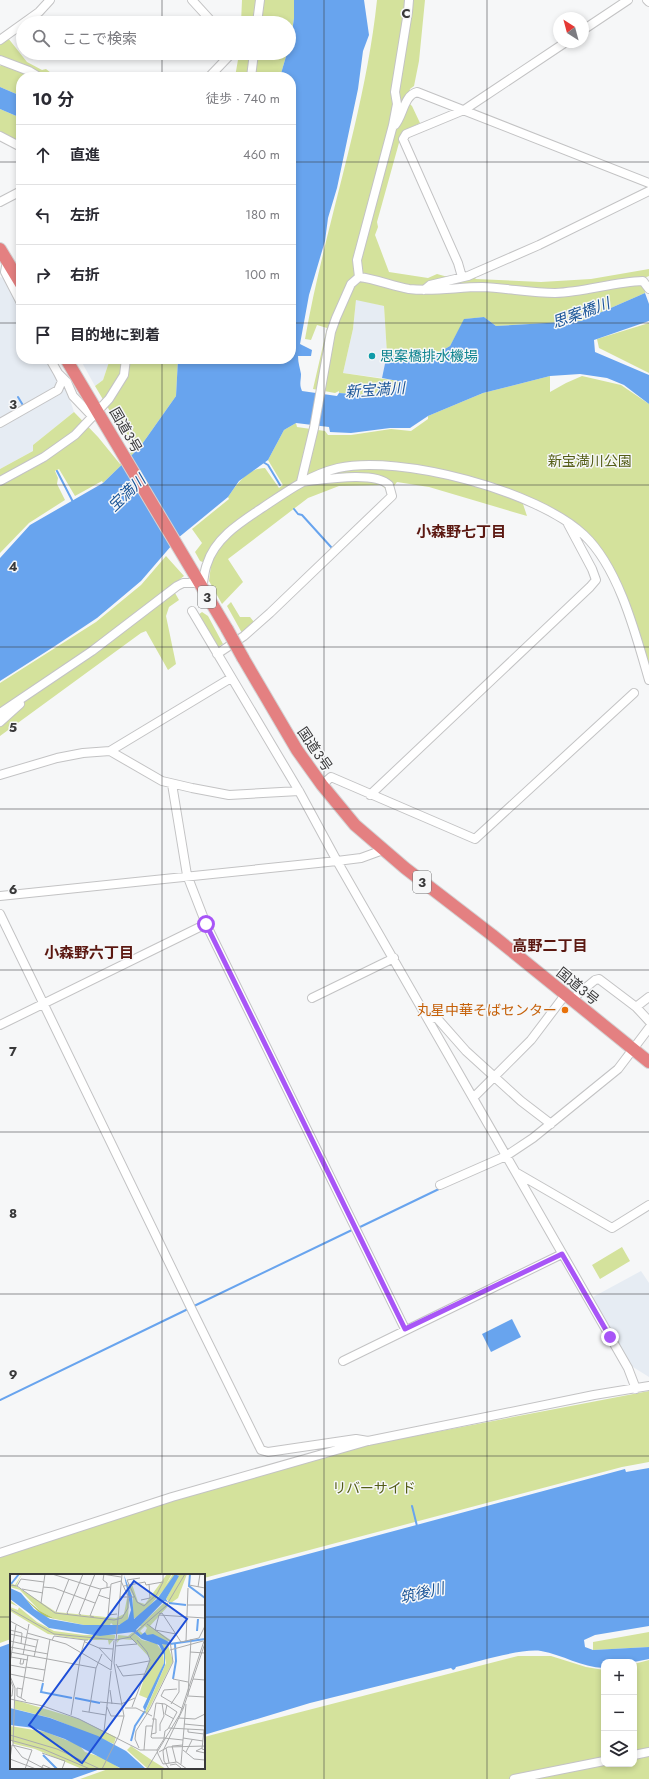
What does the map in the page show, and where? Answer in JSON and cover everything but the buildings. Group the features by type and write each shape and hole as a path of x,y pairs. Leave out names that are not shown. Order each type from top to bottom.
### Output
{"highway":[{"path":"0,249 16,275"},
{"name":"国道3号","path":"69,364 96,415 227,629 296,750 322,785 355,825 383,850 492,935 649,1062"}],"street":[{"path":"33,16 50,0"},
{"path":"192,0 207,16"},
{"path":"258,16 260,0"},
{"path":"359,277 357,260 393,125 396,104 395,92 409,0"},
{"path":"589,26 628,0"},
{"path":"0,40 16,29"},
{"path":"462,278 458,263 403,139 406,134 464,110 557,48"},
{"path":"0,60 31,72"},
{"path":"213,72 225,60"},
{"path":"252,72 253,60"},
{"path":"393,125 399,121 409,97 413,92 417,92 649,183"},
{"path":"0,136 16,144"},
{"path":"423,290 430,285 462,278 539,245 649,191"},
{"path":"0,202 16,194"},
{"path":"7,260 5,272 16,293"},
{"path":"359,277 423,290 482,287 555,293 582,290 631,281 647,283"},
{"path":"301,482 314,428 331,332 351,284 359,277"},
{"path":"0,423 58,390 62,381 53,364"},
{"path":"0,481 44,457 68,441 96,415 109,400 124,375 125,364"},
{"path":"58,373 67,382 73,396 96,415"},
{"path":"0,713 92,651 177,586 183,583 200,586 207,564 213,551 222,538 301,482 338,468 373,465 403,467 442,473 470,481 524,500 557,514 567,521 586,537 612,574 630,619 649,680"},
{"path":"217,654 244,636 270,613 392,496 389,484 381,479 349,476 301,482"},
{"path":"370,795 575,602 596,580 592,569 567,521"},
{"path":"192,611 299,792 337,861 628,1368 636,1389"},
{"path":"0,775 57,758 83,753 110,751 231,678"},
{"path":"322,785 332,777 370,795 475,839 634,693"},
{"path":"0,722 18,707 23,698"},
{"path":"110,751 162,781 172,784 229,795 299,792"},
{"path":"172,784 187,875 206,924 405,1329"},
{"path":"0,896 187,875 337,861 361,858 383,850"},
{"path":"0,914 261,1450 268,1452 356,1439 368,1441"},
{"path":"0,1025 206,924"},
{"path":"312,998 394,958"},
{"path":"473,1098 531,1040 568,998 595,980 599,979 636,1007 649,1021"},
{"path":"636,1007 649,997"},
{"path":"429,1020 436,1017 466,1051 494,1077 551,1124"},
{"path":"440,1184 506,1156 551,1124 618,1069 649,1028"},
{"path":"517,1174 612,1228 649,1205"},
{"path":"342,1361 405,1329 562,1254"},
{"path":"0,1553 172,1497 368,1441 649,1386"},
{"path":"637,1754 649,1752"},
{"path":"514,1779 601,1761"}],"shaded area":[{"path":"0,277 5,279 16,300 16,364 51,364 65,384 74,412 33,445 33,451 0,469"},
{"path":"356,299 384,306 387,354 382,378 343,373 353,329"},
{"path":"83,364 108,364 103,380 95,386"},
{"path":"641,1271 649,1283 649,1377 633,1367 610,1330 593,1297"}],"green space":[{"path":"242,0 294,0 294,16 241,16"},
{"path":"377,0 425,0 419,61 414,86 410,89 407,101 412,106 420,123 402,132 377,222 378,227 375,235 389,272 428,278 437,274 459,280 473,276 476,279 541,282 591,279 649,269 649,276 644,278 645,293 581,321 496,326 484,317 465,319 450,346 425,360 409,360 387,354 384,306 356,300 353,329 343,373 398,381 399,385 386,393 370,395 339,393 339,391 335,393 313,389 327,328 317,325 311,340 305,339 313,296 364,85"},
{"path":"8,38 16,48 16,60 25,60 42,70 46,69 50,72 37,72 28,66 0,57 0,44"},
{"path":"238,60 285,60 281,72 236,72"},
{"path":"2,64 23,72 16,72 16,94 0,87 0,66"},
{"path":"0,109 16,116 16,140 0,132"},
{"path":"649,323 649,373 599,348 597,339"},
{"path":"108,364 178,364 176,396 140,447 103,483 102,481 75,496 59,469 55,471 58,478 57,484 65,500 29,523 0,553 0,469 33,451 33,445 74,412 98,437 120,464 133,450 95,386 103,380"},
{"name":"新宝満川公園","path":"550,376 550,392 582,376 621,385 649,404 649,674 603,554 583,530 574,522 519,492 527,516 429,487 397,482 389,492 381,485 339,486 308,498 228,559 243,582 222,604 209,581 211,565 200,561 195,552 202,543 192,529 229,499 228,497 239,482 253,471 265,468 279,488 283,485 268,460 284,430 296,423 297,427 325,431 328,435 351,435 391,429 411,431 428,419 428,416 483,393"},
{"path":"166,556 184,576 171,586 179,600 169,607 166,616 176,664 168,670 146,631 141,633 0,736 0,683 96,622 141,585"},
{"path":"231,602 240,617 250,617 254,622 242,633 227,606"},
{"path":"202,612 208,616 223,644 216,648 198,615"},
{"path":"622,1247 630,1261 600,1279 592,1265"},
{"name":"リバーサイド","path":"649,1391 649,1462 622,1467 205,1578 205,1574 10,1574 10,1639 0,1643 0,1556 182,1497 368,1445"},
{"path":"649,1632 649,1647 593,1650 593,1642"},
{"path":"518,1656 551,1656 586,1667 601,1670 601,1767 637,1767 637,1663 649,1660 649,1779 80,1779 108,1769 205,1769 205,1737"}],"water":[{"name":"宝満川","path":"294,0 364,0 369,35 363,51 358,89 337,188 328,218 325,241 309,295 300,344 312,350 311,356 298,356 302,391 337,396 339,393 370,395 386,393 399,385 398,381 382,378 387,354 409,360 425,360 450,346 464,319 484,317 496,326 581,321 645,293 649,304 649,321 594,340 595,352 649,375 649,404 624,385 607,378 580,374 550,376 483,393 428,416 410,428 390,428 351,433 330,432 329,427 296,423 284,430 268,460 239,481 228,497 178,538 141,581 97,618 0,681 0,558 30,525 103,483 140,447 176,396 178,364 296,364 296,72 281,72 285,60 296,60 296,16 294,16"},
{"path":"0,87 16,94 16,116 0,109"},
{"path":"512,1319 521,1337 491,1352 482,1334"},
{"name":"筑後川","path":"649,1468 649,1626 595,1635 584,1640 585,1647 593,1650 649,1647 649,1659 637,1661 637,1659 601,1659 601,1668 541,1651 511,1653 456,1667 453,1670 451,1668 310,1703 205,1735 205,1582 625,1469 626,1472"},
{"path":"10,1643 10,1769 100,1769 72,1779 0,1779 0,1647"}],"waterway":[{"path":"18,397 24,407"},
{"path":"263,462 268,465 280,485"},
{"path":"57,471 73,502"},
{"path":"294,509 298,514 302,515 331,547"},
{"path":"358,1228 441,1188"},
{"path":"192,1307 354,1229"},
{"path":"0,1400 188,1309"},
{"path":"412,1506 417,1526"}],"place":[{"name":"思案橋排水機場","path":"372,356"},
{"name":"丸星中華そばセンター","path":"565,1010"}],"district":[{"name":"小森野七丁目","path":"461,532"},
{"name":"高野二丁目","path":"550,946"},
{"name":"小森野六丁目","path":"89,953"}],"route":[{"path":"206,924 405,1329 562,1254 610,1337"}],"water label":[{"name":"思案橋川","path":"581,313"},
{"name":"新宝満川","path":"375,390"}]}
